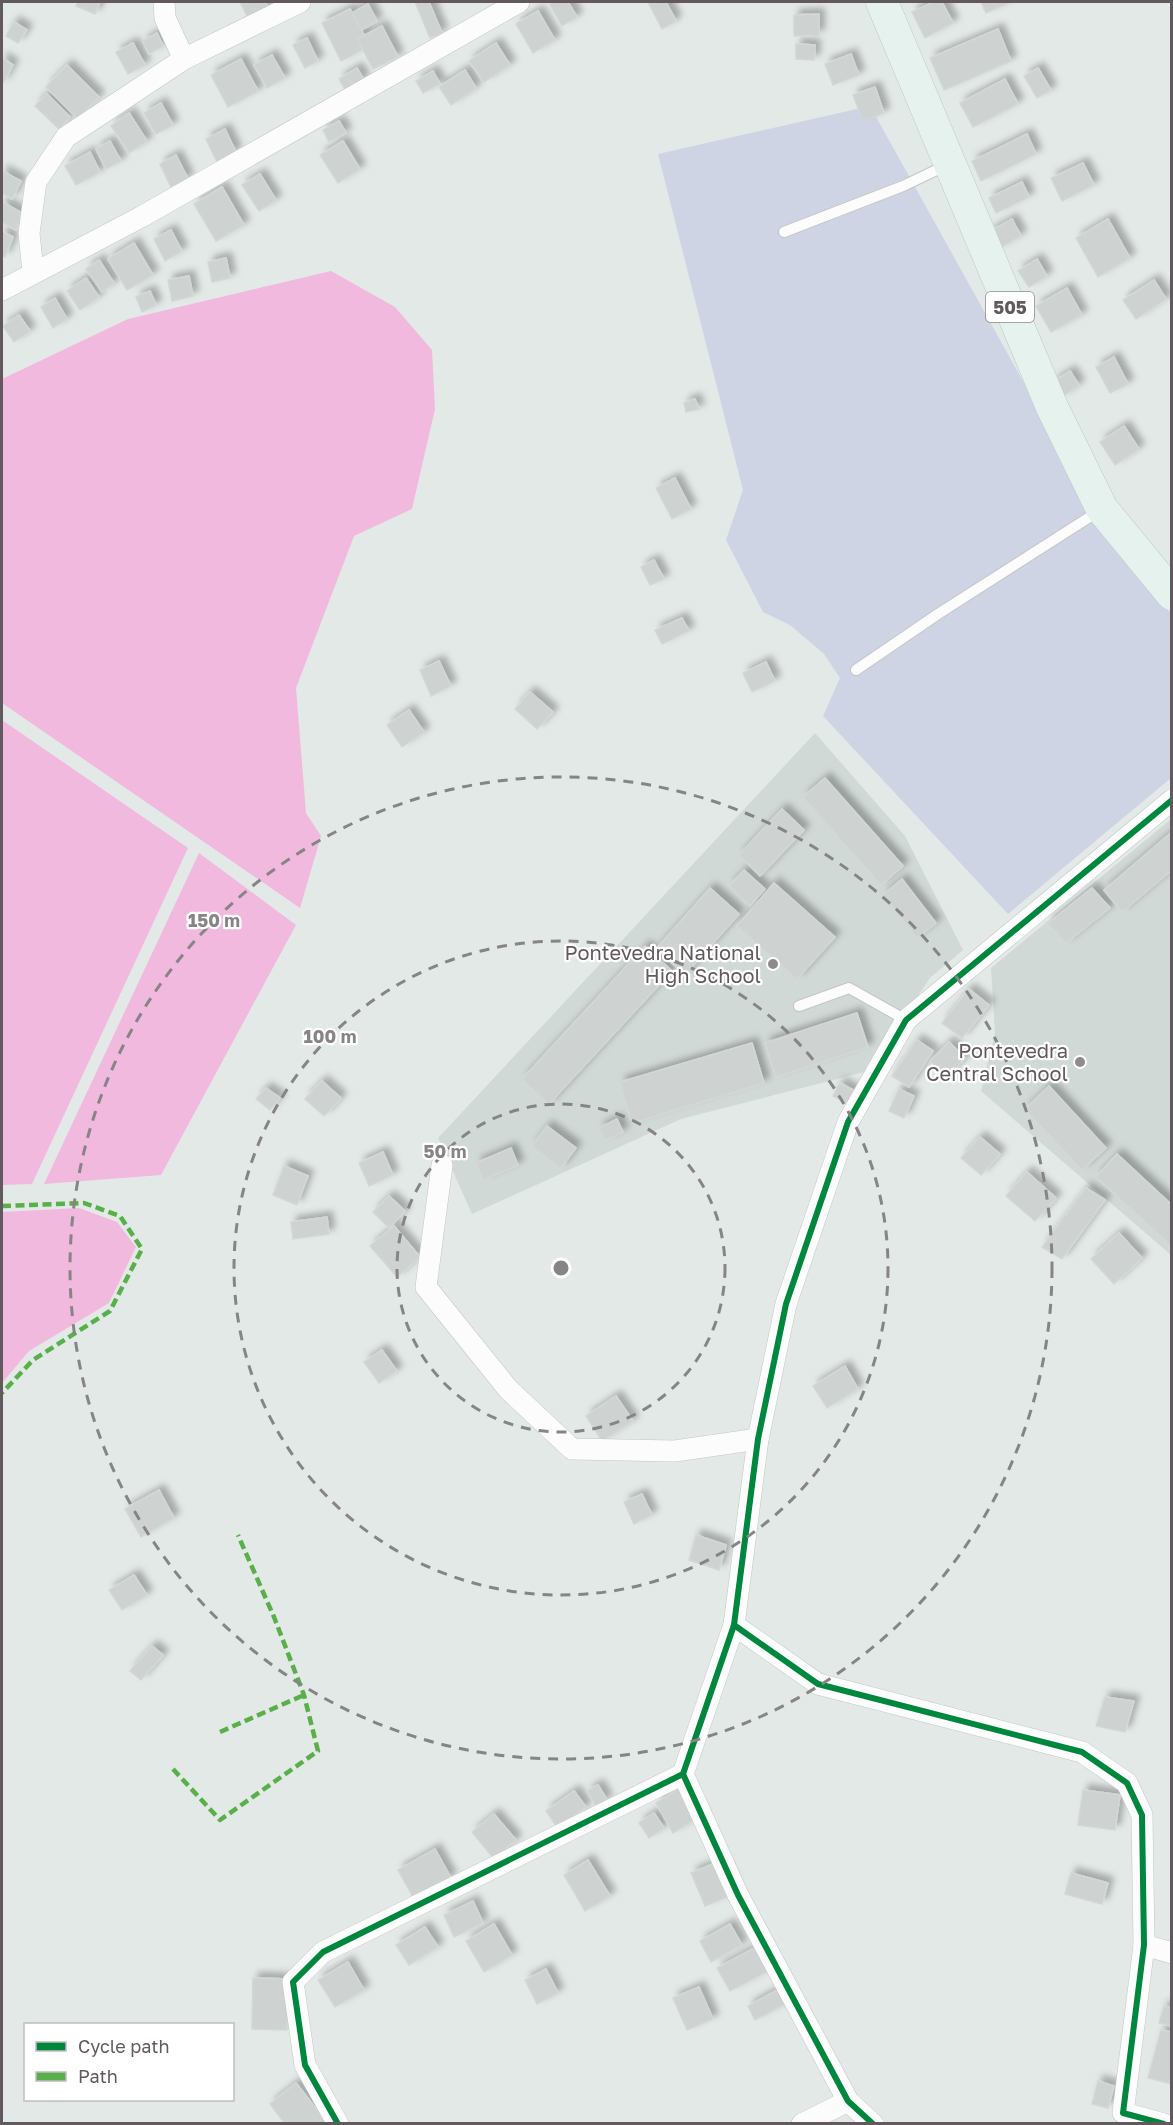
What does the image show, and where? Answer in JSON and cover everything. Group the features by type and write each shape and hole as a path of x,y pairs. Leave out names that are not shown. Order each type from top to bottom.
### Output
{"main road":[{"name":"505","path":"882,2 1052,407 1102,509 1172,594"}],"street":[{"path":"164,2 165,18 184,58"},
{"path":"33,272 29,233 36,182 66,137 184,58 300,2"},
{"path":"2,290 141,217 519,2"},
{"path":"873,2124 848,2101 738,1895 683,1774 734,1625 758,1439 786,1304 848,1122 906,1020 1172,800"},
{"path":"442,1165 426,1287 508,1389 572,1449 675,1451 758,1439"},
{"path":"734,1625 818,1684 1082,1752 1127,1784 1142,1815 1144,1945 1122,2118 1164,2124"},
{"path":"338,2124 305,2065 293,1982 323,1952 683,1774"},
{"path":"1144,1945 1172,1953"},
{"path":"802,2124 848,2101"}],"lane":[{"path":"784,232 903,186 950,164"},
{"path":"856,670 938,614 1102,509"},
{"path":"799,1006 849,988 906,1020"}],"shaded area":[{"path":"870,106 1034,401 1087,515 1171,614 1171,778 1008,914 823,716 840,678 824,654 790,625 763,612 726,540 743,490 658,154"},
{"path":"331,271 395,307 432,350 435,409 412,509 354,536 296,688 306,813 321,836 300,908 2,703 2,379 128,319"},
{"path":"2,720 188,848 32,1184 2,1185"},
{"name":"Pontevedra National High School","path":"815,733 905,836 963,950 930,978 868,1071 681,1119 472,1214 438,1138"},
{"name":"Pontevedra Central School","path":"1171,819 1171,1255 981,1091 995,1033 991,968"},
{"path":"199,853 296,925 161,1175 44,1184"},
{"path":"79,1208 117,1222 136,1247 109,1303 29,1351 2,1383 2,1212"}],"building":[{"path":"78,2 100,2 95,14 76,6"},
{"path":"240,2 265,2 268,8 248,18"},
{"path":"415,2 429,2 442,33 430,38"},
{"path":"568,2 577,17 562,26 549,3"},
{"path":"648,2 666,2 676,21 662,29"},
{"path":"934,2 942,2 953,23 925,38 912,12"},
{"path":"981,2 1011,2 986,13"},
{"path":"368,4 377,21 355,34 345,17"},
{"path":"350,9 370,46 341,61 322,23"},
{"path":"538,11 555,40 533,53 516,24"},
{"path":"819,14 819,35 794,36 794,15"},
{"path":"14,22 27,30 18,43 6,36"},
{"path":"382,26 398,57 373,69 357,39"},
{"path":"998,29 1011,61 944,90 930,58"},
{"path":"157,33 163,46 149,54 143,41"},
{"path":"307,38 318,61 305,68 293,45"},
{"path":"133,43 145,65 128,74 116,52"},
{"path":"496,43 510,65 484,82 469,61"},
{"path":"796,44 815,45 814,60 796,59"},
{"path":"851,54 859,75 833,85 825,64"},
{"path":"272,55 285,78 267,88 254,65"},
{"path":"2,58 13,65 2,85"},
{"path":"241,59 258,91 228,107 211,75"},
{"path":"67,65 99,97 77,118 46,87"},
{"path":"357,68 364,80 346,91 339,79"},
{"path":"1038,68 1051,90 1037,98 1024,76"},
{"path":"465,70 476,88 451,105 439,87"},
{"path":"433,71 440,84 423,93 416,81"},
{"path":"1005,79 1018,104 973,127 960,103"},
{"path":"875,87 884,113 863,121 853,95"},
{"path":"47,94 70,117 59,129 35,106"},
{"path":"161,103 173,125 156,134 144,113"},
{"path":"129,113 147,141 129,153 111,126"},
{"path":"339,121 346,133 329,142 323,130"},
{"path":"225,129 236,152 217,162 206,139"},
{"path":"1027,134 1036,154 981,181 972,161"},
{"path":"110,141 121,161 106,169 96,149"},
{"path":"343,141 360,169 338,183 320,155"},
{"path":"90,152 100,172 76,185 65,166"},
{"path":"176,155 188,179 171,187 160,164"},
{"path":"1083,163 1094,185 1062,201 1051,178"},
{"path":"2,171 21,181 12,199 2,193"},
{"path":"260,174 276,200 259,211 242,185"},
{"path":"1022,182 1029,197 996,213 989,198"},
{"path":"222,187 244,225 216,241 194,204"},
{"path":"2,202 24,214 16,230 2,222"},
{"path":"1012,219 1021,236 998,249 989,232"},
{"path":"1108,219 1130,258 1098,277 1076,238"},
{"path":"171,230 182,251 165,261 154,239"},
{"path":"2,232 13,237 5,257 2,256"},
{"path":"134,243 153,275 127,290 108,259"},
{"path":"226,258 230,278 212,282 208,262"},
{"path":"1037,259 1047,276 1029,287 1018,271"},
{"path":"99,260 114,283 102,292 86,269"},
{"path":"189,276 193,296 172,301 168,280"},
{"path":"86,278 99,297 80,310 67,291"},
{"path":"1154,280 1166,299 1136,319 1123,300"},
{"path":"1067,288 1082,315 1051,332 1036,306"},
{"path":"150,291 156,305 142,312 136,297"},
{"path":"55,298 67,319 53,328 41,307"},
{"path":"19,315 30,331 14,342 3,326"},
{"path":"1114,357 1128,384 1110,393 1096,367"},
{"path":"1070,371 1079,385 1062,397 1053,382"},
{"path":"695,399 699,409 686,412 684,403"},
{"path":"1124,426 1139,449 1115,465 1100,442"},
{"path":"675,478 691,509 672,519 656,488"},
{"path":"654,560 664,579 650,585 641,567"},
{"path":"682,618 689,631 662,644 655,630"},
{"path":"439,661 451,686 431,696 420,670"},
{"path":"766,662 775,681 752,692 743,673"},
{"path":"530,692 553,712 537,729 515,709"},
{"path":"409,710 424,732 402,747 387,725"},
{"path":"825,778 903,866 881,885 803,797"},
{"path":"782,809 804,830 760,876 739,855"},
{"path":"1172,832 1172,870 1122,912 1104,890"},
{"path":"744,870 765,889 750,906 729,886"},
{"path":"902,879 936,923 917,938 883,895"},
{"path":"774,883 835,937 797,979 737,926"},
{"path":"710,888 739,914 685,975 656,949"},
{"path":"1092,888 1110,908 1066,943 1048,923"},
{"path":"645,946 672,971 549,1104 522,1079"},
{"path":"969,989 989,1005 962,1038 942,1023"},
{"path":"857,1013 868,1047 776,1077 765,1043"},
{"path":"917,1040 933,1051 909,1087 892,1076"},
{"path":"949,1042 965,1058 947,1077 930,1061"},
{"path":"752,1043 764,1083 632,1123 620,1082"},
{"path":"322,1081 341,1098 324,1116 305,1099"},
{"path":"840,1083 857,1092 850,1105 833,1096"},
{"path":"1049,1086 1106,1148 1082,1170 1025,1109"},
{"path":"266,1088 280,1098 270,1110 256,1099"},
{"path":"899,1089 914,1096 904,1118 889,1111"},
{"path":"617,1119 623,1132 605,1140 599,1128"},
{"path":"547,1126 576,1148 561,1168 532,1146"},
{"path":"980,1137 1000,1154 981,1175 961,1158"},
{"path":"511,1148 518,1165 483,1180 476,1163"},
{"path":"383,1152 393,1175 369,1186 359,1163"},
{"path":"1117,1154 1172,1205 1172,1246 1096,1177"},
{"path":"284,1166 308,1176 297,1205 273,1195"},
{"path":"1027,1172 1056,1198 1035,1221 1006,1196"},
{"path":"1086,1188 1105,1200 1062,1259 1042,1247"},
{"path":"389,1196 405,1211 389,1228 373,1212"},
{"path":"327,1217 329,1234 293,1239 291,1222"},
{"path":"394,1226 420,1257 397,1277 370,1246"},
{"path":"1119,1233 1142,1258 1114,1284 1091,1259"},
{"path":"382,1350 397,1371 379,1383 364,1362"},
{"path":"845,1366 858,1389 827,1408 813,1386"},
{"path":"616,1396 633,1421 602,1441 586,1416"},
{"path":"159,1490 174,1518 141,1537 125,1509"},
{"path":"642,1494 652,1515 634,1524 624,1502"},
{"path":"696,1535 726,1545 719,1570 689,1560"},
{"path":"134,1575 147,1595 122,1610 109,1590"},
{"path":"152,1646 163,1655 141,1680 130,1671"},
{"path":"1105,1697 1134,1701 1125,1732 1096,1726"},
{"path":"598,1785 607,1800 596,1806 587,1791"},
{"path":"682,1787 700,1817 673,1833 656,1803"},
{"path":"1083,1790 1120,1795 1115,1830 1078,1825"},
{"path":"574,1791 586,1807 557,1827 546,1811"},
{"path":"654,1813 664,1828 649,1838 639,1823"},
{"path":"494,1814 516,1840 494,1859 472,1832"},
{"path":"435,1849 451,1878 414,1899 398,1870"},
{"path":"588,1860 610,1896 585,1911 564,1875"},
{"path":"720,1861 734,1894 705,1906 691,1873"},
{"path":"1071,1873 1108,1883 1102,1904 1065,1894"},
{"path":"473,1901 483,1923 454,1937 444,1915"},
{"path":"494,1924 512,1955 484,1972 466,1941"},
{"path":"730,1924 742,1945 711,1962 700,1941"},
{"path":"425,1927 438,1947 409,1965 396,1945"},
{"path":"758,1946 770,1970 730,1991 717,1968"},
{"path":"348,1962 364,1990 335,2007 318,1980"},
{"path":"546,1969 558,1993 537,2004 525,1980"},
{"path":"253,1978 289,1979 287,2030 252,2029"},
{"path":"699,1987 713,2019 687,2030 673,1998"},
{"path":"779,1989 787,2003 755,2020 748,2006"},
{"path":"1164,2006 1172,2008 1172,2026 1159,2023"},
{"path":"1161,2030 1172,2032 1172,2084 1148,2078"},
{"path":"1098,2081 1114,2086 1108,2108 1092,2104"},
{"path":"296,2083 328,2124 285,2124 270,2104"}],"marked path":[{"path":"2,1206 84,1203 120,1216 142,1249 110,1311 33,1360 2,1393"},
{"path":"173,1769 220,1820 318,1751 304,1695 274,1617 238,1535"},
{"path":"220,1732 304,1695"}],"cycle path":[{"path":"873,2124 848,2101 738,1895 683,1774 734,1625 758,1439 786,1304 848,1122 906,1020 1172,800"},
{"path":"734,1625 818,1684 1082,1752 1127,1783 1142,1815 1144,1945 1123,2113 1164,2124"},
{"path":"338,2124 305,2065 293,1982 323,1952 683,1774"}],"place":[{"name":"Pontevedra National High School","path":"773,964"},
{"name":"Pontevedra Central School","path":"1080,1062"}]}
